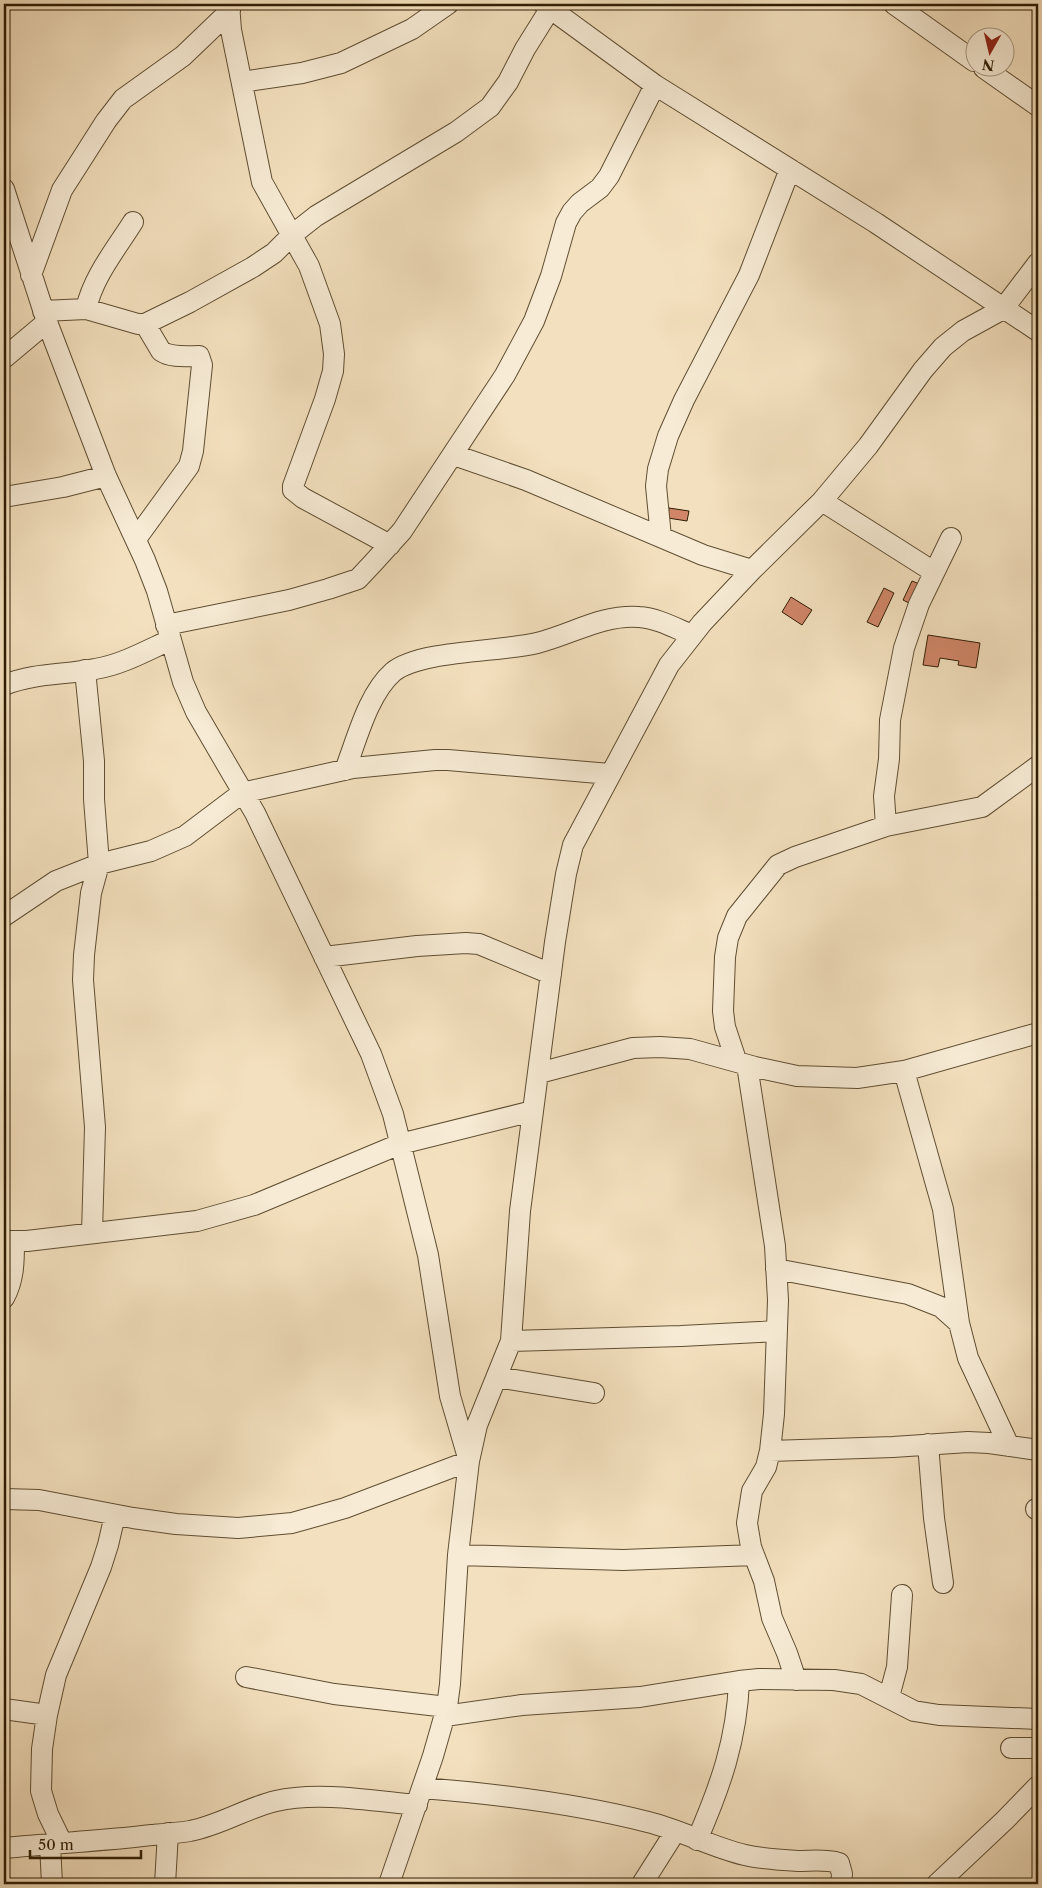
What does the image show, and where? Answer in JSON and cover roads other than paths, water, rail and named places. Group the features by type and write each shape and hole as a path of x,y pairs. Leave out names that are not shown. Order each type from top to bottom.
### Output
{"street":[{"path":"242,82 302,73 341,63 412,29 448,4"},
{"path":"894,4 964,53"},
{"path":"4,358 45,316 86,308 138,324 145,324 190,302 253,267 274,253 292,235 340,200 456,132 490,107 508,82 547,6 655,85 876,223 1038,331"},
{"path":"229,7 231,30 262,182 309,266 330,324 334,354 333,371 293,490 303,498 390,545"},
{"path":"31,274 62,190 106,121 123,99 183,56 229,7"},
{"path":"998,78 1038,106"},
{"path":"4,685 18,679 85,670 112,664 168,633 328,589 358,578 402,531 454,455 505,375 534,321 551,276 566,223 580,203 600,188 609,176 655,85"},
{"path":"662,537 656,486 658,469 668,436 684,400 749,275 790,169"},
{"path":"4,189 12,240 31,274 106,476 136,539 157,591 183,682 196,712 255,813 371,1054 393,1114 428,1255 450,1396 469,1461"},
{"path":"86,308 96,282 133,222"},
{"path":"389,1884 446,1712 450,1684 458,1555 469,1461 477,1425 511,1341 520,1211 551,974 566,874 573,845 669,664 692,635 752,570 822,501 868,446 923,370 943,347 963,331 1003,309 1038,263"},
{"path":"136,539 189,466 193,451 202,365 199,356 165,354 161,351 145,324"},
{"path":"454,455 526,480 703,555 752,570"},
{"path":"4,497 63,487 106,476"},
{"path":"822,501 934,572"},
{"path":"886,826 884,796 889,760 890,720 904,648 919,604 951,538"},
{"path":"344,770 371,702 383,682 395,671 411,663 439,656 536,643 587,625 618,618 638,617 653,619 692,635"},
{"path":"85,670 94,761 94,799 99,864 91,893 84,955 84,980 95,1127 92,1233"},
{"path":"4,916 56,880 99,864 151,851 185,836 242,793 344,770 448,760 610,774"},
{"path":"796,1680 772,1618 764,1581 751,1547 747,1522 752,1491 766,1467 770,1451 774,1414 777,1331 776,1269 775,1246 741,1063 725,1027 723,1011 728,938 737,916 778,865 795,857 886,826 982,807 1038,766"},
{"path":"324,957 417,946 466,943 479,944 551,974"},
{"path":"539,1073 633,1048 660,1046 690,1049 797,1076 857,1078 904,1071 1038,1033"},
{"path":"904,1071 943,1209 959,1323 968,1358 1009,1446"},
{"path":"4,1298 10,1288 13,1275 9,1241 198,1221 254,1205 400,1144 533,1111"},
{"path":"776,1269 908,1294 941,1307 959,1323"},
{"path":"511,1341 777,1331"},
{"path":"497,1377 594,1393"},
{"path":"770,1451 968,1442 1038,1450"},
{"path":"928,1444 934,1518 943,1584"},
{"path":"4,1499 39,1500 115,1515 176,1524 238,1528 292,1523 345,1508 469,1461"},
{"path":"52,1884 56,1844 41,1791 42,1750 47,1715 56,1676 101,1567 115,1515"},
{"path":"458,1555 623,1560 754,1555"},
{"path":"889,1697 897,1668 902,1595"},
{"path":"246,1677 334,1694 446,1712 640,1697 739,1681 834,1680 861,1684 914,1711 939,1715 1038,1719"},
{"path":"697,1840 716,1796 732,1745 738,1704 739,1681"},
{"path":"4,1709 47,1715"},
{"path":"1011,1748 1038,1748"},
{"path":"937,1884 1038,1786"},
{"path":"4,1848 190,1831 224,1822 250,1809 276,1800 306,1797 419,1797 492,1794 553,1803 642,1820 721,1849 759,1858 799,1861 828,1860 839,1863 842,1884"},
{"path":"642,1884 675,1832"},
{"path":"165,1884 168,1833"}]}
